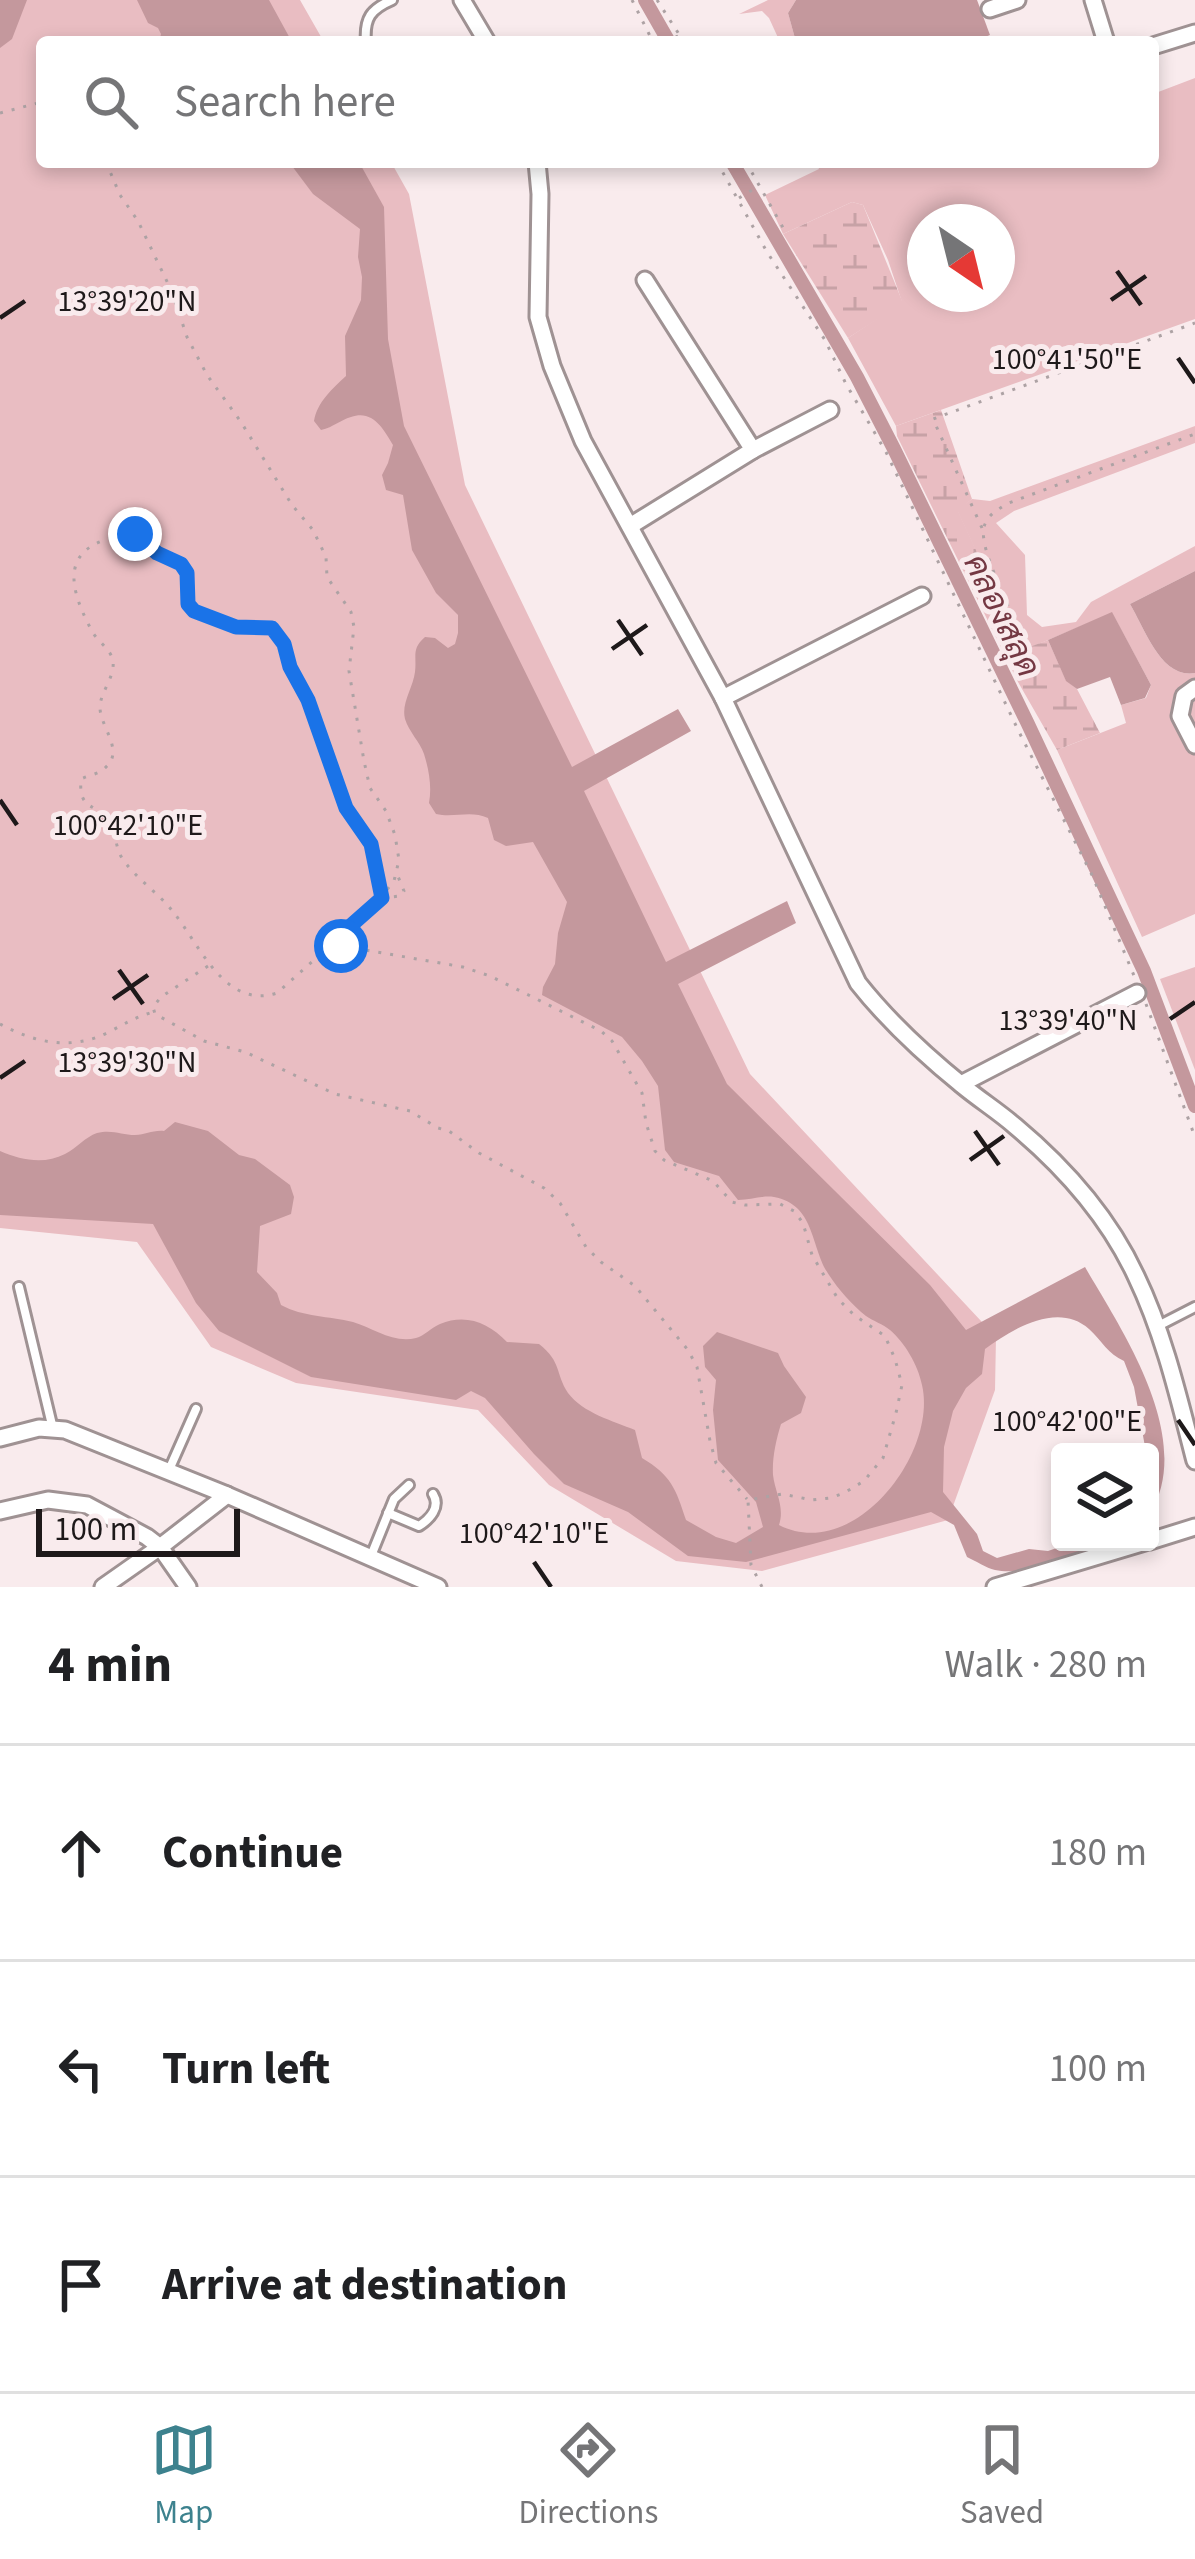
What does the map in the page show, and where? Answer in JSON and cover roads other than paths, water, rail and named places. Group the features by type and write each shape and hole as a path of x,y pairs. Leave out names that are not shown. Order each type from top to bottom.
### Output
{"street":[{"path":"462,0 483,36"},
{"path":"990,9 1017,0"},
{"path":"1093,0 1104,36"},
{"path":"1159,44 1195,32"},
{"path":"538,168 538,317 552,366 583,441 723,698 858,982 891,1020 1014,1125 1090,1201 1135,1273 1157,1326 1190,1424 1195,1461"},
{"path":"645,280 753,450"},
{"path":"630,526 753,450 830,410"},
{"path":"723,698 922,596"},
{"path":"1195,688 1184,696 1180,716 1195,746"},
{"path":"961,1084 1141,995"},
{"path":"0,1438 39,1428 65,1430 438,1587"},
{"path":"103,1587 227,1495"},
{"path":"0,1511 48,1500 87,1505 160,1547 188,1587"},
{"path":"1159,1538 1195,1527"},
{"path":"995,1587 1115,1551"}],"lane":[{"path":"366,36 368,16 380,2 392,0"},
{"path":"19,1287 52,1429"},
{"path":"1157,1326 1195,1307"},
{"path":"168,1472 196,1409"},
{"path":"370,1556 394,1499 409,1484"},
{"path":"388,1513 419,1526 436,1508 434,1494"}],"waterway":[{"name":"คลองสลุด","path":"645,0 666,36"},
{"name":"คลองสลุด","path":"735,168 894,449 1144,971 1195,1106"}]}
